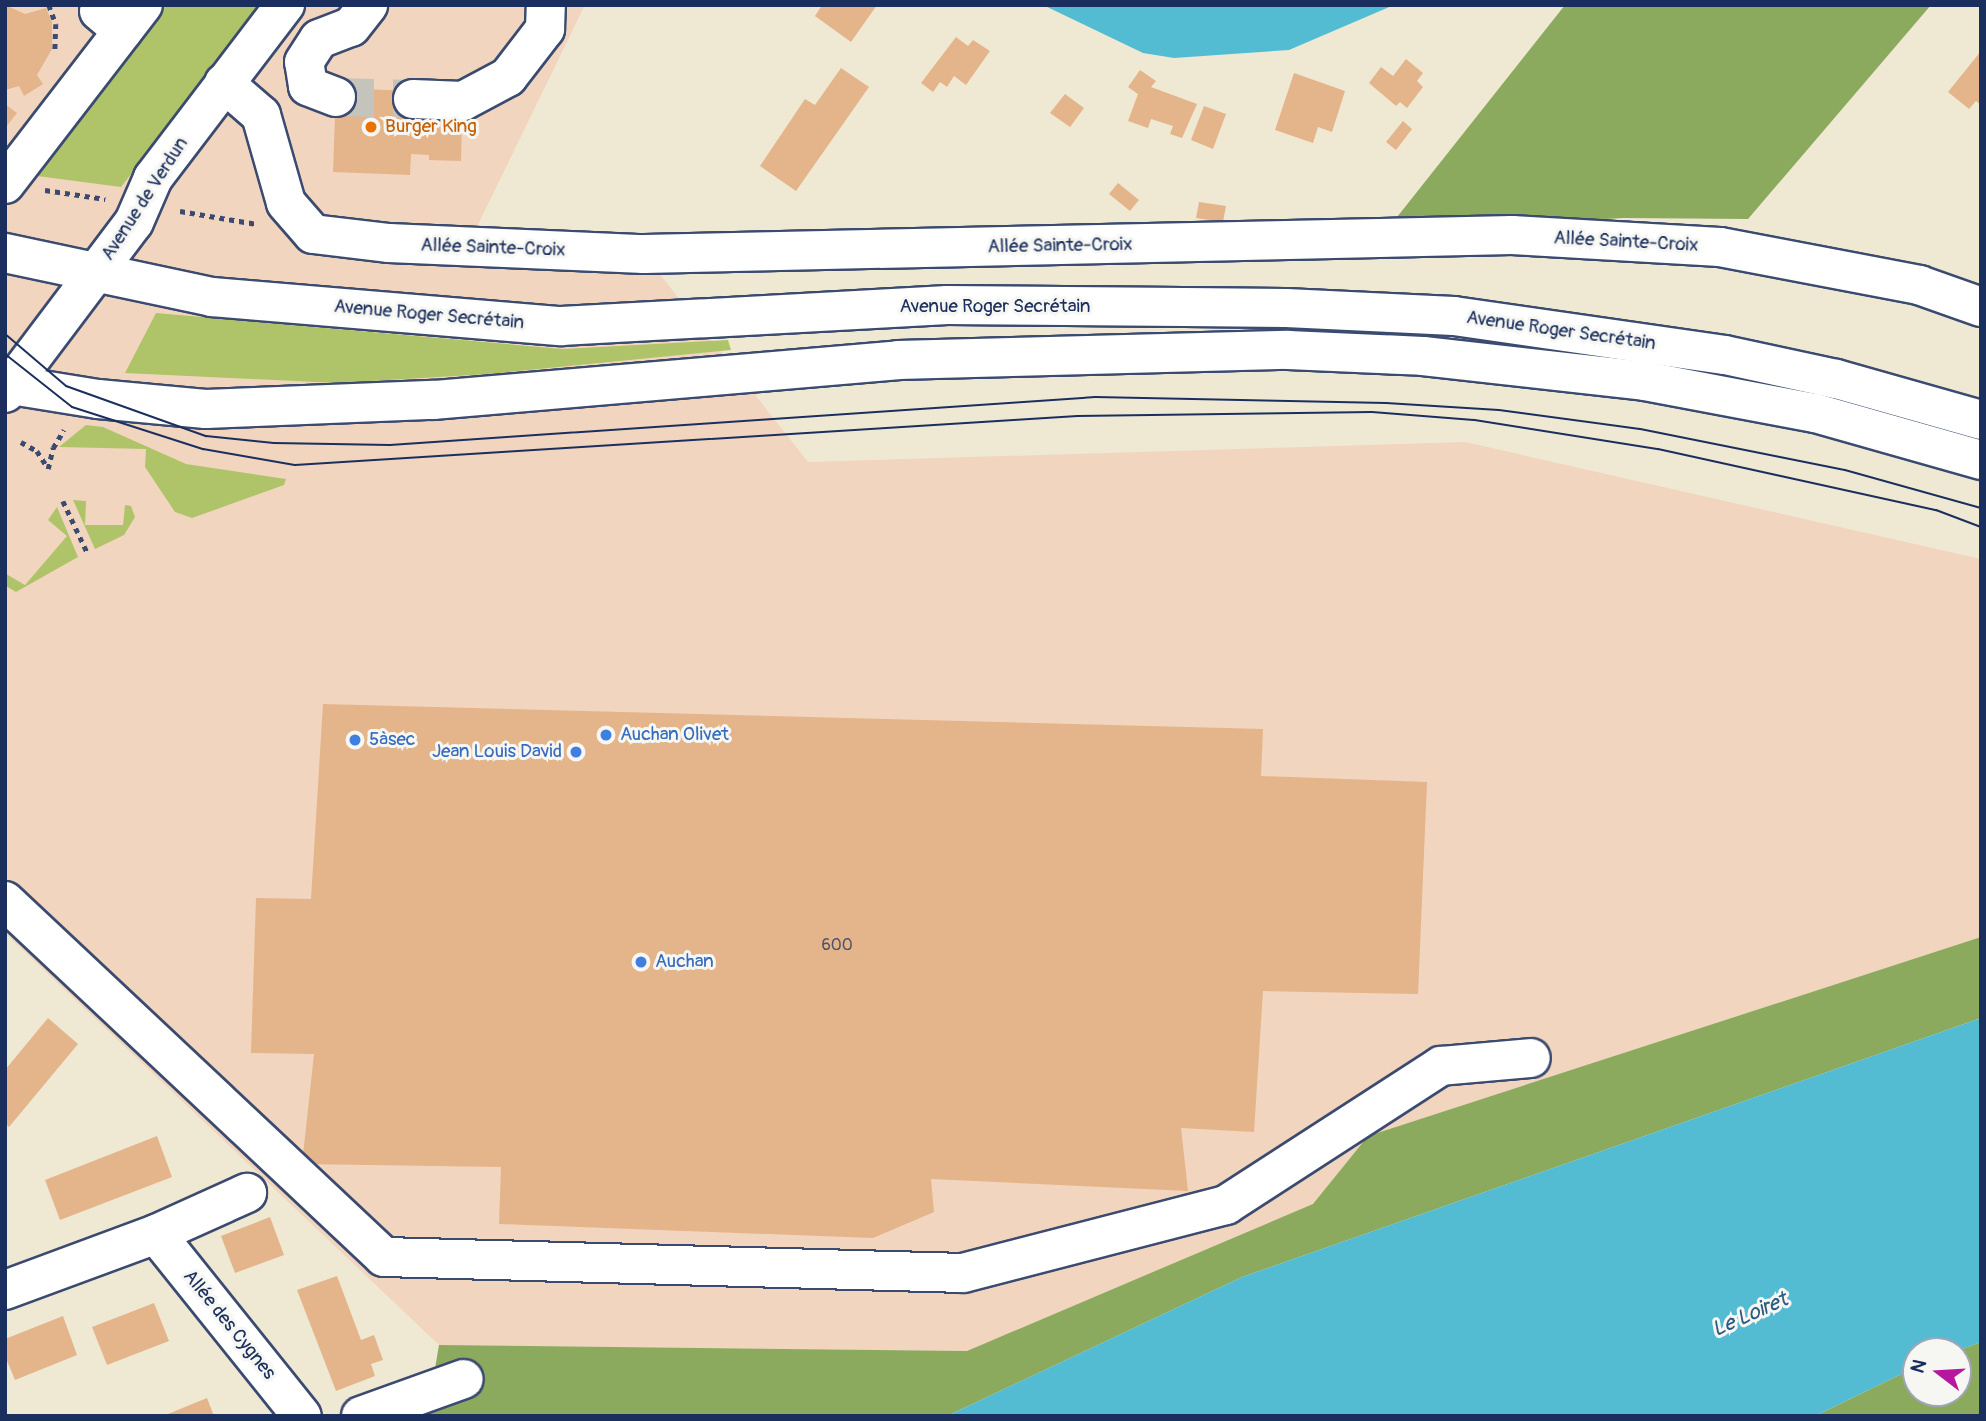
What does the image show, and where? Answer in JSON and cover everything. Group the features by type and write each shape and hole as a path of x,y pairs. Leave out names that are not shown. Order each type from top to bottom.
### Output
{"main road":[{"name":"Avenue de Verdun","path":"7,387 134,222 153,178 285,5"},
{"path":"336,97 308,86 304,62 319,38 351,27 368,5"},
{"path":"413,99 463,101 484,94 508,77 545,29 546,5"},
{"path":"22,187 122,16"},
{"path":"225,83 261,115 286,203 313,233"},
{"name":"Allée Sainte-Croix","path":"313,233 389,243 644,254 1513,235 1720,247 1919,285 1981,307"},
{"name":"Avenue Roger Secrétain","path":"5,253 212,297 561,326 947,305 1286,308 1454,316 1725,355 1836,379 1981,419"},
{"name":"Avenue Roger Secrétain","path":"7,387 206,409 434,400 898,360 1288,351 1423,356 1645,381 1815,413 1981,460"},
{"path":"5,901 384,1257 963,1273 1226,1205 1441,1066 1531,1058"},
{"path":"5,1290 156,1234 247,1193"},
{"name":"Allée des Cygnes","path":"156,1234 302,1416"},
{"path":"361,1416 464,1379"}],"path":[{"path":"49,5 56,23 55,53"},
{"path":"22,187 116,201"},
{"path":"166,209 313,233"},
{"path":"21,442 37,451 48,469 53,448 68,426"},
{"path":"63,500 88,554"}],"shaded area":[{"path":"5,5 585,5 472,237 644,254 808,462 1465,442 1981,559 1981,937 1368,1136 1314,1204 967,1351 439,1345 5,933"}],"green space":[{"path":"166,5 262,5 121,187 37,176"},
{"path":"1565,5 1931,5 1748,219 1624,218 1386,231"},
{"path":"156,313 563,349 728,340 731,350 489,374 338,383 125,373"},
{"path":"86,425 103,427 186,464 286,479 284,485 192,518 175,512 145,467 146,449 59,447"},
{"path":"73,500 86,501 85,525 123,525 125,505 131,506 135,517 124,535 95,549"},
{"path":"57,507 78,557 16,592 6,586 6,574 25,585 67,536 48,520"},
{"path":"1981,937 1981,1018 1242,1277 947,1416 427,1416 439,1345 967,1351 1313,1204 1368,1136"},
{"path":"1981,1342 1981,1416 1815,1416 1902,1374 1902,1407 1972,1407 1972,1345"}],"water":[{"path":"1043,5 1394,5 1289,50 1174,58 1143,53"},
{"name":"Le Loiret","path":"1981,1018 1981,1342 1972,1345 1972,1337 1902,1337 1902,1374 1815,1416 947,1416 1242,1277"}],"building":[{"path":"5,5 25,14 46,8 52,22 52,49 37,75 43,84 24,96 19,86 5,90"},
{"path":"822,5 877,5 851,42 815,16"},
{"path":"956,37 968,46 973,40 990,51 966,85 954,76 947,87 940,82 933,92 921,83"},
{"path":"1981,51 1981,105 1976,101 1969,109 1948,92"},
{"path":"1406,59 1423,73 1417,81 1423,87 1407,108 1400,102 1396,106 1369,83 1381,67 1393,76"},
{"path":"841,68 869,87 796,191 760,166 805,99 815,105"},
{"path":"1140,70 1156,81 1151,87 1197,104 1182,138 1170,134 1173,126 1151,119 1148,128 1128,121 1138,94 1128,87"},
{"path":"1294,73 1345,91 1332,132 1318,127 1313,143 1275,130"},
{"path":"336,88 413,91 462,112 461,161 429,160 429,155 411,154 410,175 333,172"},
{"path":"1065,94 1084,108 1070,127 1050,113"},
{"path":"5,104 17,113 5,128"},
{"path":"1204,106 1226,114 1213,149 1191,140"},
{"path":"1403,121 1412,129 1396,150 1386,142"},
{"path":"1118,183 1139,200 1130,211 1109,194"},
{"path":"1199,202 1226,206 1223,222 1196,218"},
{"path":"323,704 1263,729 1261,776 1427,782 1418,994 1263,991 1254,1132 1181,1128 1188,1191 931,1179 934,1212 873,1238 499,1224 501,1167 302,1164 314,1054 251,1053 256,898 311,899"},
{"path":"48,1018 78,1044 9,1127 5,1123 5,1070"},
{"path":"157,1136 172,1177 60,1220 45,1180"},
{"path":"270,1217 284,1255 235,1273 221,1236"},
{"path":"337,1276 361,1340 374,1335 383,1360 371,1364 375,1376 336,1391 297,1290"},
{"path":"154,1303 169,1341 107,1365 92,1327"},
{"path":"63,1316 77,1355 15,1380 5,1356 5,1339"},
{"path":"207,1398 214,1416 163,1416"}],"tunnel":[{"path":"336,97 413,99"}],"tram line":[{"path":"5,334 66,386 206,436 274,443 390,445 1095,397 1386,403 1499,410 1640,429 1845,470 1981,508"},
{"path":"5,354 72,407 203,449 295,465 1077,416 1372,412 1474,420 1658,449 1936,510 1981,527"}],"place":[{"name":"Burger King","path":"371,127"},
{"name":"Auchan Olivet","path":"606,735"},
{"name":"5àsec","path":"355,740"},
{"name":"Jean Louis David","path":"576,752"},
{"name":"Auchan","path":"641,962"}]}
